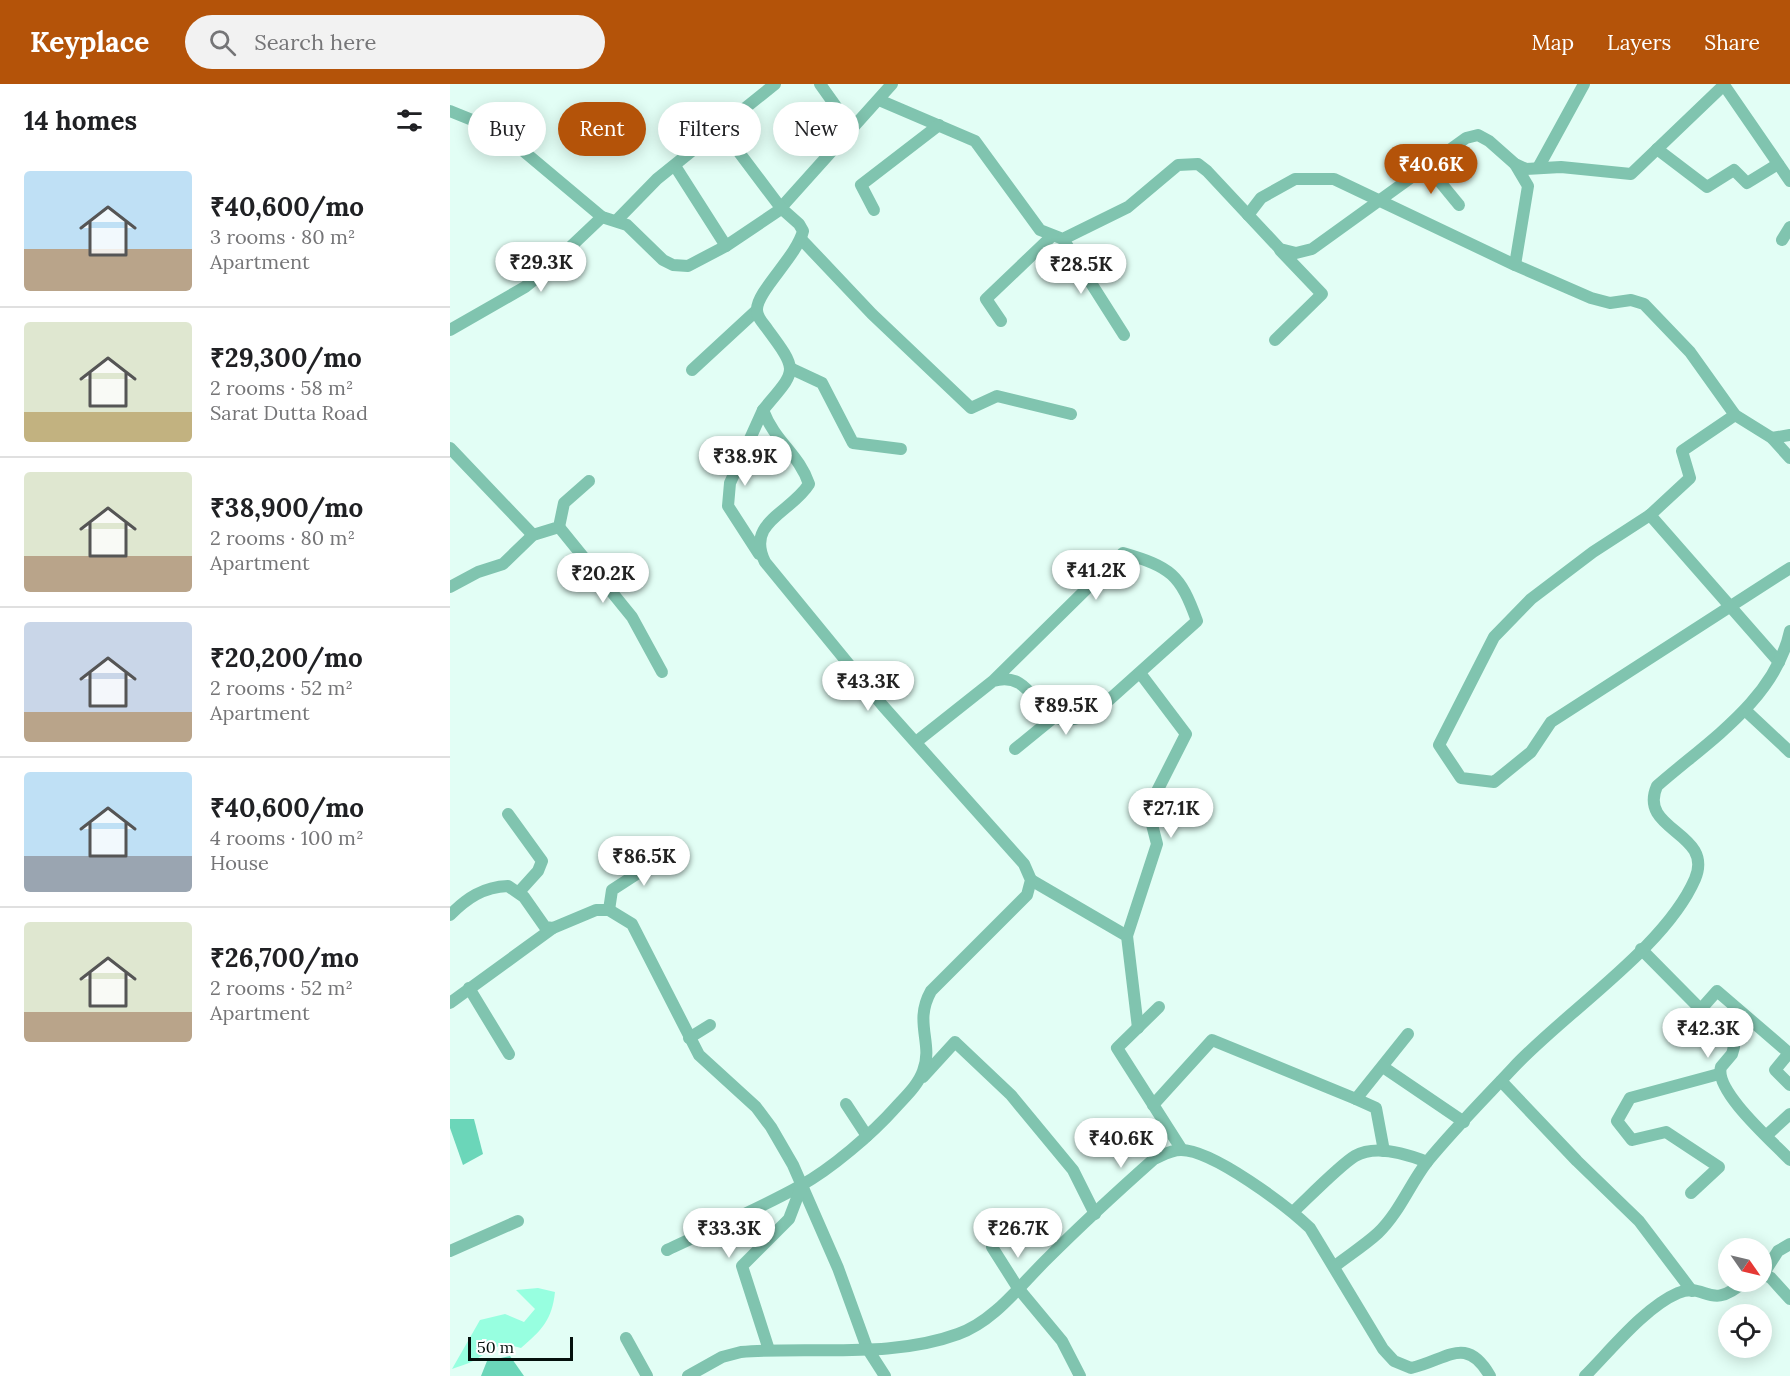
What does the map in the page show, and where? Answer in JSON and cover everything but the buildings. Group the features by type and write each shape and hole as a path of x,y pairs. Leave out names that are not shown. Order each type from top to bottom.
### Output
{"street":[{"path":"752,102 775,84"},
{"path":"820,84 833,102"},
{"path":"859,121 892,84"},
{"path":"1538,168 1584,84"},
{"path":"1280,249 1296,253 1312,249 1466,138 1478,135 1489,141 1515,164 1526,169 1561,167 1631,174 1724,85 1790,181"},
{"path":"879,100 975,141 1040,230 1058,237 1124,335"},
{"path":"450,111 492,128 516,144 602,217 627,225 663,260 673,266 688,266 726,246 781,208 828,156"},
{"path":"874,210 861,185 939,125"},
{"path":"1657,149 1707,187 1734,170 1747,183 1778,164"},
{"path":"616,221 657,179 686,156"},
{"path":"742,156 781,208 799,224 803,231 801,239 759,300 757,310 759,318 790,359 792,369 789,379 763,410 730,483 728,506 765,562 883,706 1024,864 1031,880 1127,936"},
{"path":"1001,321 986,299 1058,237 1128,207 1179,165 1189,163 1198,164 1207,171 1322,294 1275,340"},
{"path":"1515,164 1528,186 1515,265"},
{"path":"675,165 726,246"},
{"path":"1427,166 1459,205"},
{"path":"1248,215 1261,198 1295,178 1334,179 1515,265 1590,297 1610,303 1631,300 1644,304 1690,352 1735,415 1772,438 1790,458"},
{"path":"450,330 525,287 602,217"},
{"path":"1782,240 1790,227"},
{"path":"801,239 872,314 971,408 997,396 1071,414"},
{"path":"692,370 757,310"},
{"path":"792,369 822,383 853,443 901,449"},
{"path":"763,410 771,430 804,468 809,484 801,496 775,516 760,533 758,548 765,562"},
{"path":"1735,415 1683,451 1690,478 1650,515 1593,552 1531,599 1494,637 1439,745 1461,778 1494,782 1531,752 1551,722 1790,568"},
{"path":"1772,438 1790,435"},
{"path":"450,448 533,535"},
{"path":"559,527 564,503 589,481"},
{"path":"1650,515 1779,662"},
{"path":"450,587 478,572 503,564 533,535 559,527"},
{"path":"559,527 632,617 662,672"},
{"path":"916,742 993,681 1123,553 1159,563 1186,589 1197,621 1100,708 1084,718 1071,722 1053,718 1019,682 1006,678 993,681"},
{"path":"1335,1266 1379,1232 1427,1162 1501,1081 1641,949 1686,896 1696,877 1699,859 1693,847 1653,808 1652,798 1657,786 1757,697 1779,662 1790,631"},
{"path":"1137,1028 1127,936 1157,844 1148,810 1186,734 1140,672"},
{"path":"1745,710 1790,752"},
{"path":"1014,749 1053,718"},
{"path":"508,814 542,861 538,871 519,892"},
{"path":"609,910 612,890 666,855"},
{"path":"916,1085 924,1070 927,1053 922,1022 923,1005 931,991 1027,895 1031,880"},
{"path":"450,915 465,900 480,892 508,886 519,892 539,922 545,927 553,928"},
{"path":"450,1003 553,928 596,910 609,910 632,924 699,1055 756,1107 771,1127 802,1185 838,1268 867,1348 885,1376"},
{"path":"1641,949 1730,1039 1734,1047 1719,1074 1630,1098 1617,1121 1632,1140 1666,1132 1719,1167 1690,1193"},
{"path":"469,988 509,1054"},
{"path":"1701,1009 1718,991 1789,1053 1775,1071 1790,1085"},
{"path":"1158,1007 1117,1048 1182,1150"},
{"path":"689,1038 710,1025"},
{"path":"1356,1099 1408,1034"},
{"path":"1153,1105 1212,1040 1376,1108 1384,1151"},
{"path":"667,1250 802,1185 867,1136 955,1042 1011,1095 1073,1170 1095,1214"},
{"path":"1383,1067 1464,1122"},
{"path":"1719,1074 1725,1089 1790,1160"},
{"path":"1501,1081 1577,1161 1639,1221 1692,1291"},
{"path":"846,1104 867,1136"},
{"path":"1767,1135 1790,1114"},
{"path":"688,1376 722,1357 741,1352 900,1347 960,1334 983,1321 1154,1159 1169,1152 1182,1150 1195,1152 1233,1171 1293,1212 1310,1228 1383,1349 1394,1361 1411,1368 1458,1352 1467,1352 1481,1362 1490,1376"},
{"path":"1293,1212 1356,1155 1384,1151 1411,1155 1427,1162"},
{"path":"769,1350 742,1266 789,1219 802,1185"},
{"path":"450,1251 518,1221"},
{"path":"1772,1260 1778,1251 1790,1244"},
{"path":"992,1247 1018,1288 1062,1341 1080,1376"},
{"path":"1772,1282 1790,1299"},
{"path":"1585,1376 1655,1308 1678,1293 1692,1291 1713,1296 1726,1296 1731,1292"},
{"path":"626,1338 647,1376"}],"shaded area":[{"path":"450,1119 474,1119 483,1154 463,1165 450,1128"},
{"path":"538,1288 555,1292 554,1302 545,1324 535,1336 521,1348 506,1345 496,1347 452,1369 480,1320 505,1314 524,1322 535,1309 516,1290"},
{"path":"510,1356 524,1376 481,1376 487,1361"}]}
